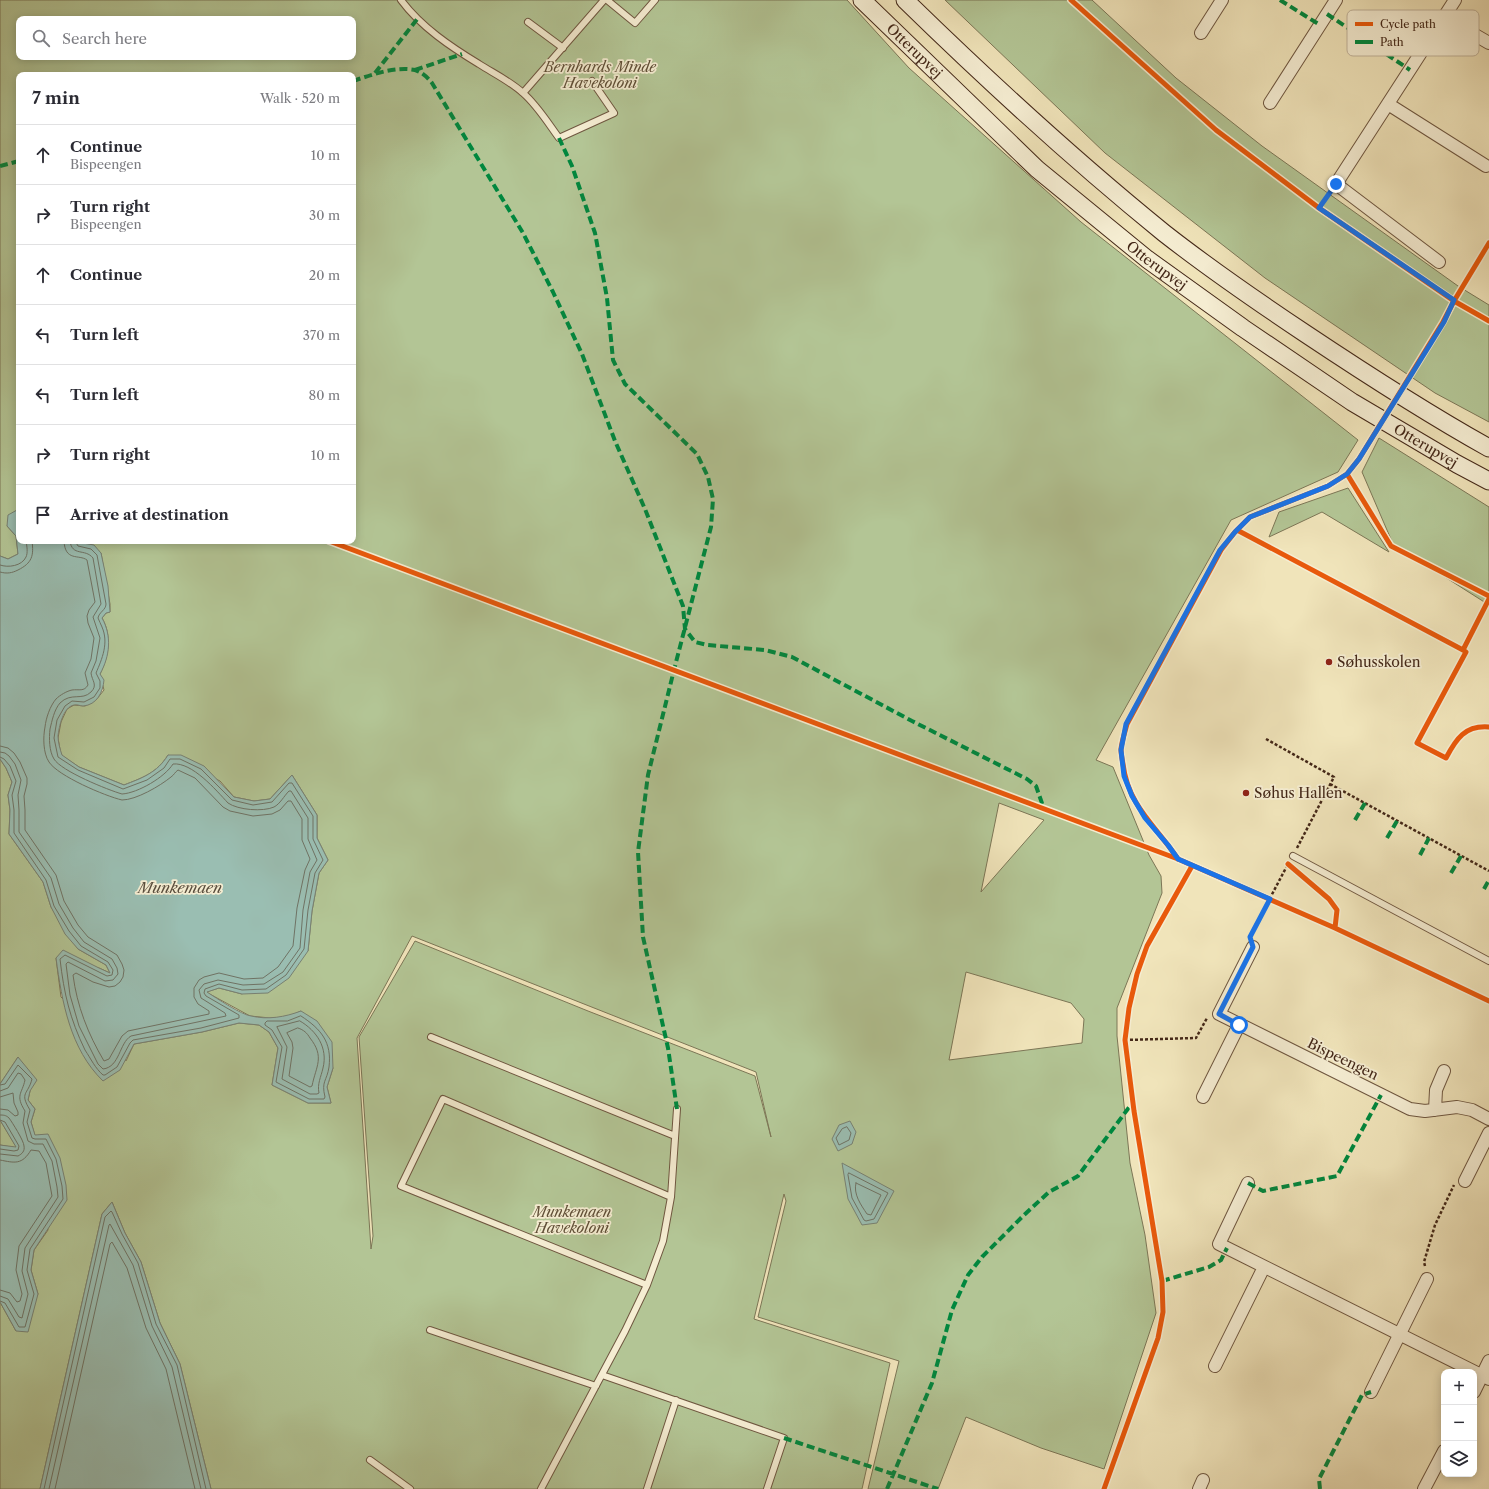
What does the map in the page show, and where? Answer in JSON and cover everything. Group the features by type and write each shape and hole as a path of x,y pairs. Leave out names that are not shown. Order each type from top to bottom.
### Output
{"main road":[{"name":"Otterupvej","path":"862,0 1037,169 1147,259 1243,328 1352,402 1457,464 1489,481"},
{"name":"Otterupvej","path":"905,0 968,62 1049,135 1165,233 1261,304 1369,376 1489,448"}],"street":[{"path":"1201,33 1222,0"},
{"path":"1270,103 1336,0"},
{"path":"1449,10 1455,0"},
{"path":"1479,37 1489,43"},
{"path":"1419,56 1336,184 1439,262"},
{"path":"1388,104 1486,166"},
{"path":"1219,1014 1253,947"},
{"name":"Bispeengen","path":"1219,1014 1410,1109 1425,1112 1456,1107 1472,1110 1489,1119"},
{"path":"1203,1097 1239,1025"},
{"path":"1435,1110 1436,1090 1444,1071"},
{"path":"1465,1181 1489,1133"},
{"path":"1248,1183 1219,1244 1486,1377"},
{"path":"1215,1366 1264,1267"},
{"path":"1371,1392 1427,1279"},
{"path":"1477,1388 1486,1377 1489,1361"},
{"path":"1424,1489 1441,1457"}],"lane":[{"path":"401,0 441,39 523,93 538,109 559,138 614,113 592,81"},
{"path":"523,93 605,0 635,23 655,0"},
{"path":"528,22 563,48"},
{"path":"1293,856 1489,961"},
{"path":"432,1037 675,1136"},
{"path":"647,1285 401,1186 443,1099 671,1197"},
{"path":"541,1489 602,1375 647,1285 663,1241 671,1197 677,1109"},
{"path":"430,1330 596,1386"},
{"path":"602,1375 784,1438 767,1489"},
{"path":"647,1489 676,1400"},
{"path":"370,1460 410,1489"}],"path":[{"path":"1253,947 1250,937 1334,777 1266,738"},
{"path":"1330,784 1489,871"},
{"path":"1479,866 1482,860"},
{"path":"1288,864 1294,869"},
{"path":"1262,896 1276,902"},
{"path":"1125,1040 1196,1038 1207,1017 1219,1014"},
{"path":"1126,1032 1126,1048"},
{"path":"1427,1279 1424,1262 1435,1225 1456,1183 1465,1181"}],"green space":[{"path":"0,0 847,0 909,68 1081,222 1358,440 1338,472 1231,520 1096,760 1113,767 1149,855 1161,876 1162,893 1117,1008 1117,1036 1130,1163 1145,1235 1156,1313 1104,1469 1041,1448 966,1417 938,1489 868,1489 899,1361 758,1317 786,1201 784,1194 754,1319 890,1363 862,1489 211,1489 180,1364 160,1323 141,1262 125,1233 112,1202 102,1214 40,1489 0,1489 0,1302 16,1331 38,1294 31,1270 34,1250 48,1230 35,1136 31,1122 35,1109 28,1100 30,1091 18,1057 0,1084 0,759 12,782 8,795 10,810 9,834 43,882 51,907 78,949 106,965 110,973 99,968 56,958 61,997 126,1061 134,1044 202,1032 239,1023 259,1025 269,1032 278,1048 272,1085 308,1103 331,1103 327,1087 333,1068 301,1011 287,1017 270,1018 250,1016 206,992 219,988 242,994 308,951 312,911 319,873 328,860 317,838 317,815 292,775 270,799 254,801 234,797 220,781 168,755 154,771 124,785 79,767 61,755 58,738 61,722 67,709 74,705 85,706 96,700 104,690 100,674 106,660 108,638 102,618 106,613 110,612 110,604 101,553 90,545 85,544 356,544 356,72 16,72 16,512 7,526 16,536 18,554 8,559 0,556","holes":["999,803 1044,820 981,892","412,936 756,1072 771,1137 755,1076 588,1011 415,941 359,1037 373,1236 371,1249 357,1038","966,972 1071,1003 1084,1019 1082,1043 949,1060"]},
{"path":"945,0 1092,0 1176,78 1262,146 1458,286 1489,305 1489,422 1435,393 1265,278 1105,153"},
{"path":"1379,438 1489,507 1489,605 1393,544 1362,472"},
{"path":"1348,488 1389,552 1322,512 1269,537 1279,512"},
{"path":"0,1120 17,1148 0,1145"}],"water":[{"name":"Munkemaen","path":"16,511 16,536 7,526 8,515"},
{"name":"Munkemaen","path":"17,544 88,544 94,545 101,553 108,586 110,612 106,613 102,618 108,639 108,653 100,674 104,680 101,693 96,700 88,705 74,705 67,709 64,713 58,736 62,755 79,767 124,785 154,771 168,755 181,755 204,766 234,797 254,801 270,799 292,775 317,815 317,838 328,860 319,873 312,911 308,951 289,978 268,993 242,994 219,988 207,992 247,1015 270,1018 289,1015 301,1011 317,1021 332,1042 333,1068 327,1087 331,1103 308,1103 272,1085 278,1048 269,1032 259,1025 239,1023 202,1032 134,1044 120,1070 103,1081 92,1068 75,1040 69,1024 61,991 56,958 63,950 110,973 106,965 78,949 65,934 51,907 43,882 9,834 10,810 8,795 12,782 0,759 0,556 8,559 18,554"},
{"path":"18,1057 37,1080 30,1091 28,1100 35,1109 31,1122 35,1135 48,1134 60,1158 66,1185 67,1200 34,1250 31,1270 38,1294 28,1332 16,1331 0,1302 0,1145 16,1147 0,1120 0,1084"},
{"path":"850,1121 856,1132 852,1144 838,1151 832,1139 839,1125"},
{"path":"842,1163 894,1191 877,1223 862,1225 848,1199"},
{"path":"112,1202 125,1233 141,1262 160,1323 180,1364 211,1489 40,1489 102,1214"}],"marked path":[{"path":"1280,0 1320,25"},
{"path":"1327,14 1347,27"},
{"path":"375,73 418,18"},
{"path":"415,70 462,54"},
{"path":"1389,56 1410,70"},
{"path":"356,80 399,69 415,70 427,77 523,233 582,354 615,441 645,509 683,606 685,629 695,642 707,645 765,650 792,657 912,721 1027,779 1036,786 1044,809"},
{"path":"559,138 572,166 595,233 607,298 613,360 625,384 697,454 708,477 713,499 711,527 648,775 638,852 643,937 668,1048 677,1109"},
{"path":"0,166 16,162"},
{"path":"1355,820 1365,803"},
{"path":"1387,838 1397,821"},
{"path":"1420,855 1429,838"},
{"path":"1451,873 1461,856"},
{"path":"1484,889 1489,880"},
{"path":"1248,1183 1263,1191 1337,1176 1381,1095"},
{"path":"887,1489 932,1383 952,1310 968,1275 982,1257 1049,1192 1078,1176 1133,1102"},
{"path":"1162,1281 1209,1267 1221,1260 1227,1248"},
{"path":"1320,1489 1319,1479 1362,1395 1371,1392"},
{"path":"784,1438 938,1489"}],"cycle path":[{"path":"1071,0 1216,130 1319,208 1454,301 1489,321"},
{"path":"1178,859 1144,815 1137,804 1126,779 1121,751 1127,724 1221,550 1235,532 1250,517 1328,486 1347,474 1359,459 1443,322 1489,243"},
{"path":"1347,474 1391,546 1489,596"},
{"path":"1237,530 1463,650"},
{"path":"337,544 1178,859 1335,928 1489,1001"},
{"path":"1489,599 1463,650 1466,652 1417,743 1446,758 1458,739 1467,731 1474,728 1489,727"},
{"path":"1288,864 1329,899 1337,910 1335,928"},
{"path":"1104,1489 1158,1338 1163,1312 1162,1281 1134,1111 1125,1040 1129,1008 1137,974 1147,946 1192,866"}],"place":[{"name":"Søhusskolen","path":"1329,662"},
{"name":"Søhus Hallen","path":"1246,793"}],"route":[{"path":"1239,1025 1219,1014 1253,947 1250,937 1270,899 1178,859 1145,818 1132,796 1124,776 1121,750 1126,724 1220,550 1250,517 1328,486 1347,474 1359,459 1444,322 1454,300 1319,208 1336,184"}],"park label":[{"name":"Bernhards Minde Havekoloni","path":"600,76"},
{"name":"Munkemaen Havekoloni","path":"572,1220"}]}
